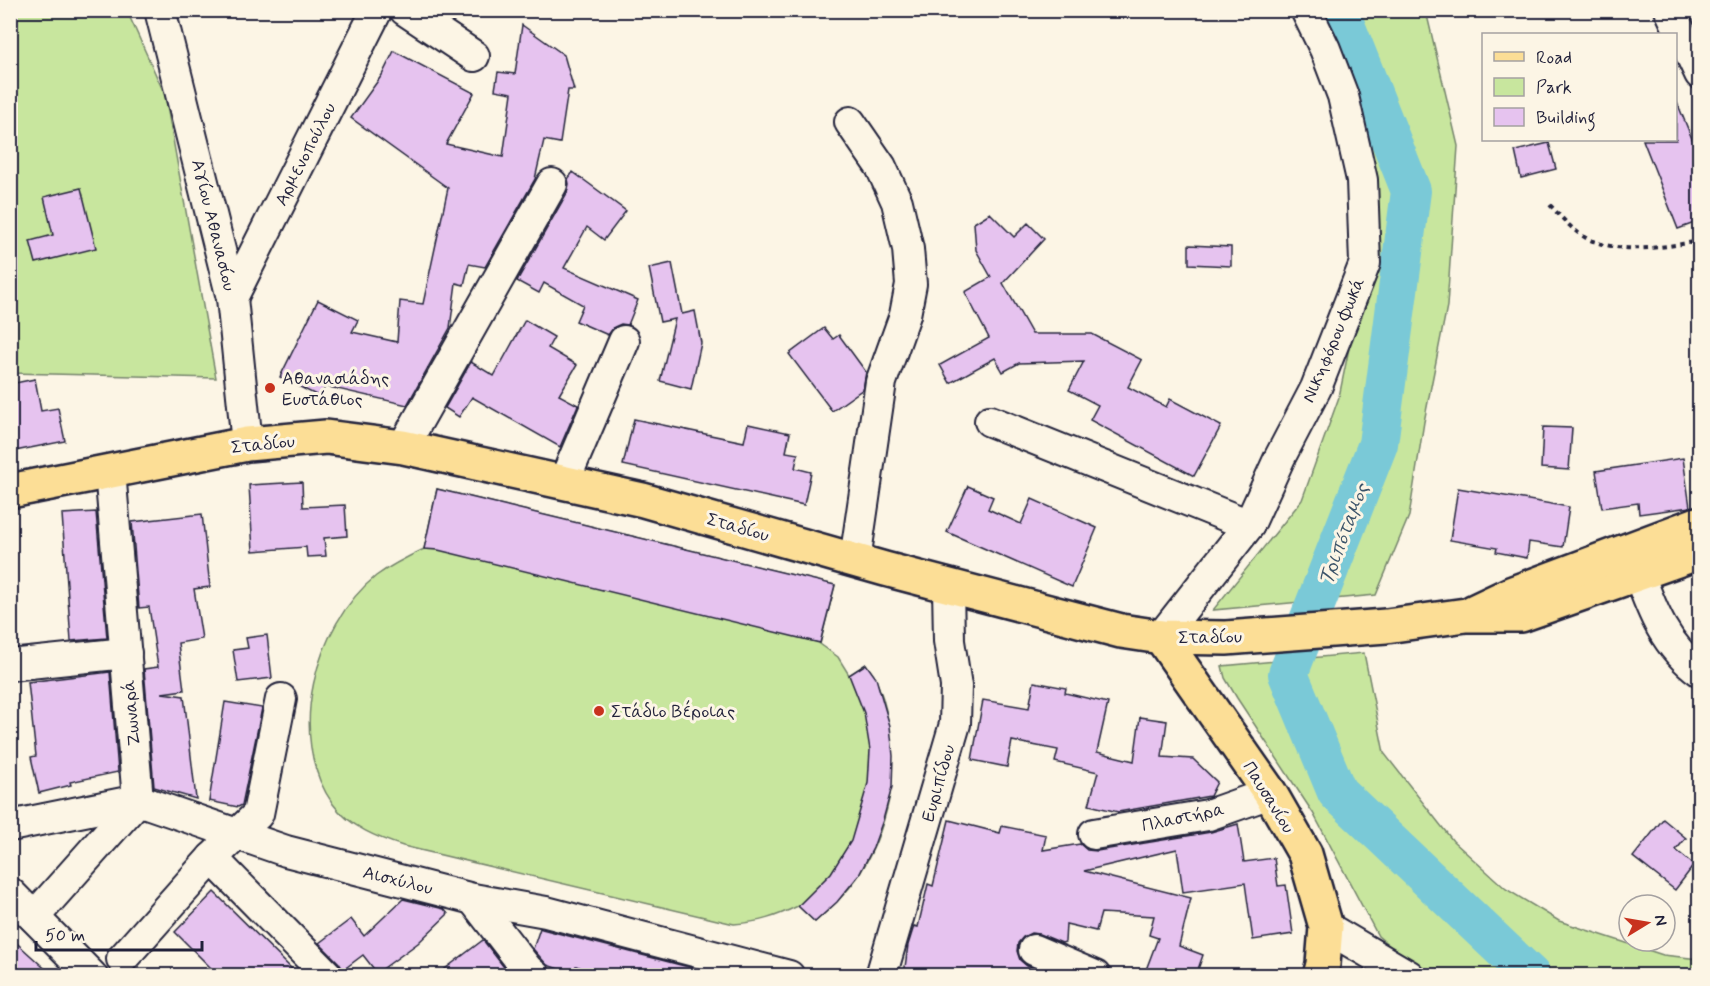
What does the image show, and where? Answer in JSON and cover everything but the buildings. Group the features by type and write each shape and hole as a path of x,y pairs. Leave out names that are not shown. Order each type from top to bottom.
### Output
{"main road":[{"name":"Σταδίου","path":"10,491 246,444 326,438 403,447 643,500 885,570 1121,631 1161,638 1226,638 1386,626 1466,615 1521,615 1700,552"},
{"name":"Σταδίου","path":"1466,615 1513,593 1700,523"},
{"name":"Παυσανίου","path":"1161,638 1270,793 1305,854 1326,927 1320,975"}],"street":[{"name":"Αγίου Αθανασίου","path":"160,10 232,298 246,444"},
{"name":"Αρμενοπούλου","path":"232,298 377,10"},
{"path":"405,10 474,56"},
{"name":"Νικηφόρου Φωκά","path":"1161,638 1249,525 1280,457 1316,388 1365,263 1362,180 1353,138 1343,96 1325,49 1306,10"},
{"path":"1678,14 1700,74"},
{"path":"850,122 881,167 897,202 908,249 911,284 905,315 881,382 855,560"},
{"path":"403,447 552,184"},
{"path":"564,482 624,341"},
{"path":"990,421 1249,525"},
{"name":"Ζωναρά","path":"110,471 138,800"},
{"path":"1639,574 1651,608 1668,640 1691,665 1700,671"},
{"name":"Ευριπίδου","path":"881,975 955,724 956,686 949,640 948,586"},
{"path":"10,665 126,653"},
{"path":"122,959 212,858 258,814 281,699"},
{"name":"Πλαστήρα","path":"1094,834 1208,815 1270,793"},
{"path":"10,826 138,800"},
{"path":"34,917 138,800"},
{"name":"Αισχύλου","path":"138,800 286,851 473,899 546,912 789,975"},
{"path":"212,858 327,975"},
{"path":"10,893 92,975"},
{"path":"473,899 528,973"},
{"path":"1326,927 1409,975"},
{"path":"1034,950 1095,975"}],"path":[{"path":"1550,205 1569,226 1591,241 1622,248 1658,248 1700,241"}],"green space":[{"path":"11,11 127,11 165,95 216,378 11,373"},
{"path":"1302,11 1426,11 1458,146 1447,306 1424,422 1409,516 1376,595 1213,610 1302,500 1339,397 1353,329 1351,112"},
{"name":"Στάδιο Βέροιας","path":"437,489 835,585 820,644 838,657 849,675 866,664 879,686 888,723 892,782 883,822 865,865 849,888 821,917 815,922 798,906 767,918 734,924 403,846 365,831 340,812 333,804 319,777 311,747 309,715 314,683 323,652 337,623 355,597 376,576 424,549"},
{"path":"1364,653 1384,753 1453,841 1506,889 1559,921 1617,940 1617,953 1657,953 1699,959 1699,975 1424,975 1378,936 1313,813 1237,698 1225,678 1222,666"}],"waterway":[{"name":"Τριπόταμος","path":"1339,10 1411,191 1378,444 1288,674 1337,792 1531,976"}],"place":[{"name":"Αθανασιάδης Ευστάθιος","path":"270,388"},
{"name":"Στάδιο Βέροιας","path":"599,711"}]}
